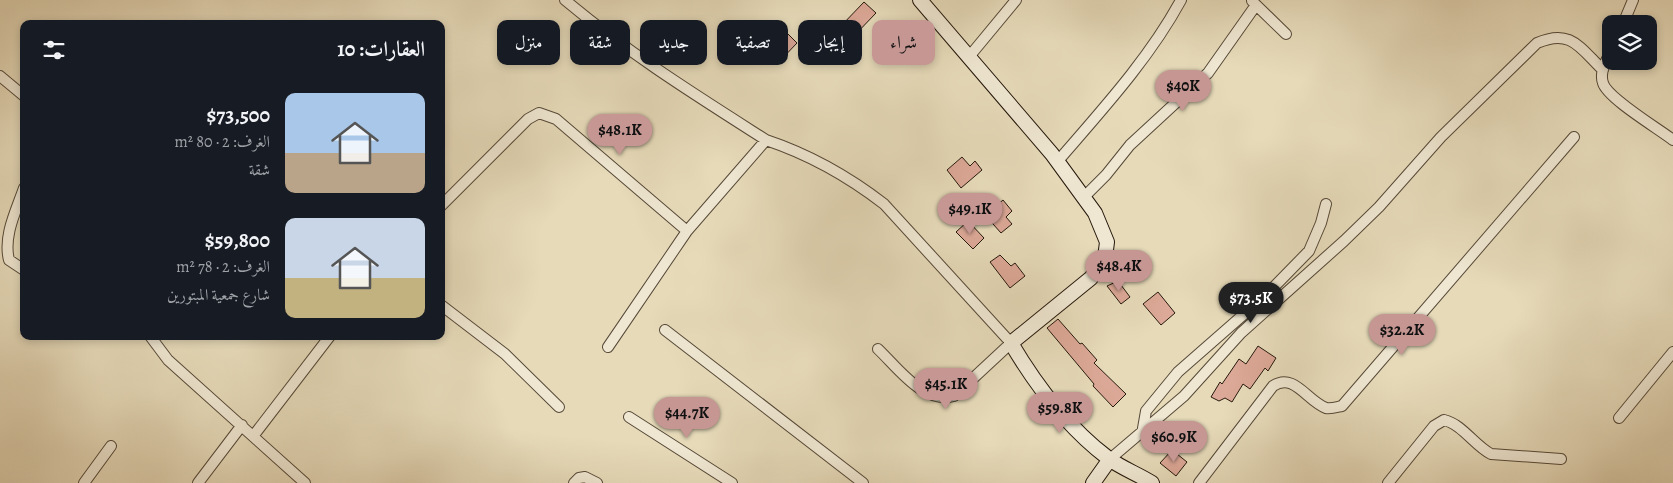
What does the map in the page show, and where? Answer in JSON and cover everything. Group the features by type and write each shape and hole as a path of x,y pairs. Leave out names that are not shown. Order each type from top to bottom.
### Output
{"street":[{"path":"565,0 588,19 681,85 766,140 789,148 824,166 864,189 884,204 1011,343 1032,377 1058,411 1110,459 1152,483"},
{"path":"878,349 920,389 937,397 947,398 954,396 1011,343 1091,278 1105,258 1107,242 1104,231 1084,197 1057,162 920,0"},
{"path":"968,58 1016,0"},
{"path":"1057,162 1106,105 1149,50 1181,0"},
{"path":"1627,15 1633,0"},
{"path":"1084,197 1106,175 1130,145 1208,73 1253,2 1286,34"},
{"path":"1093,483 1110,459 1142,434 1184,396 1241,333 1372,214 1441,137 1538,43 1551,36 1564,36 1571,40 1602,70 1602,83 1610,95 1673,140"},
{"path":"0,76 20,93"},
{"path":"445,199 528,119 539,113 556,119 687,231"},
{"path":"1199,483 1273,386 1280,381 1289,382 1325,407 1342,406 1574,137"},
{"path":"608,347 687,231 766,140"},
{"path":"20,200 8,236 7,250 9,260 20,267"},
{"path":"1142,434 1142,421 1146,411 1178,372 1267,294 1309,251 1321,223 1326,204"},
{"path":"445,309 505,354 559,406"},
{"path":"665,330 863,483"},
{"path":"153,340 168,360 254,435 305,483"},
{"path":"254,435 327,340"},
{"path":"1619,418 1673,352"},
{"path":"629,417 732,483"},
{"path":"1388,483 1434,426 1444,420 1453,424 1482,449 1491,454 1561,459"},
{"path":"198,483 242,425"},
{"path":"84,483 111,446"},
{"path":"574,483 579,478 585,477 596,483"}],"building":[{"path":"864,2 876,13 862,28 862,20 847,20"},
{"path":"788,34 797,43 788,52"},
{"path":"962,157 970,166 975,161 982,170 961,188 947,170"},
{"path":"1003,200 1012,211 1006,217 1012,224 1001,233 985,215"},
{"path":"968,221 984,238 973,249 956,232"},
{"path":"1000,255 1011,266 1015,263 1025,276 1010,288 990,262"},
{"path":"1118,281 1130,297 1121,304 1107,286"},
{"path":"1158,292 1175,313 1161,325 1143,304"},
{"path":"1058,319 1097,360 1094,363 1126,394 1113,407 1093,386 1094,384 1047,328"},
{"path":"1258,346 1276,358 1268,371 1265,368 1250,389 1243,384 1232,402 1225,398 1219,401 1211,397 1220,382 1222,384 1239,359 1246,364"},
{"path":"1172,450 1187,462 1176,476 1160,463"}]}
